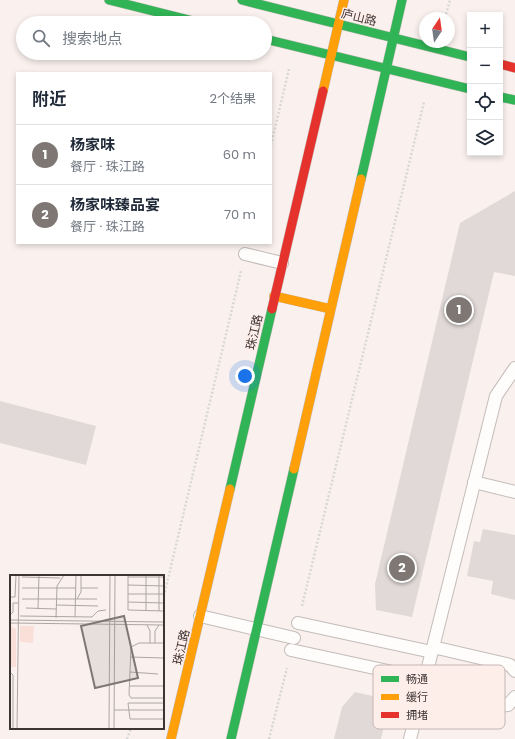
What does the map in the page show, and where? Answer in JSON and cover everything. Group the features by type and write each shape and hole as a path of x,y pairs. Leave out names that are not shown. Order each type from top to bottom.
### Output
{"street":[{"path":"109,0 173,16"},
{"name":"庐山路","path":"242,0 467,55"},
{"name":"珠江路","path":"171,739 344,0"},
{"path":"232,739 392,37 402,0"},
{"path":"272,41 467,88"},
{"path":"503,65 515,68"},
{"path":"503,98 515,100"},
{"path":"274,296 331,309"}],"lane":[{"path":"245,254 282,263"},
{"path":"428,665 496,396 515,368"},
{"path":"474,482 515,492"},
{"path":"200,616 257,630 293,644 373,668"},
{"path":"298,623 510,665 515,671"},
{"path":"505,705 508,705 515,697"},
{"path":"410,739 412,729"}],"path":[{"path":"447,12 450,0"},
{"path":"272,141 294,46"},
{"path":"298,623 430,80"},
{"path":"164,596 245,254"},
{"path":"269,739 293,644"},
{"path":"127,739 130,729"}],"building":[{"path":"515,191 515,276 494,272 412,617 376,610 375,584 460,223"},
{"path":"0,401 96,426 86,465 0,443"},
{"path":"483,529 515,535 515,600 491,594 493,581 467,576 474,541 480,542"},
{"path":"355,692 373,696 373,729 383,729 381,739 334,739 342,707"}],"traffic: fast":[{"path":"109,0 173,16"},
{"path":"242,0 467,56"},
{"path":"361,179 402,0"},
{"path":"272,41 467,88"},
{"path":"503,98 515,100"},
{"path":"230,489 272,309"},
{"path":"231,739 294,469"}],"traffic: slow":[{"path":"323,91 344,0"},
{"path":"294,469 361,179"},
{"path":"274,296 331,309"},
{"path":"171,739 230,489"}],"traffic: jam":[{"path":"503,65 515,68"},
{"path":"272,309 323,91"}],"place":[{"name":"杨家味","path":"459,310"},
{"name":"杨家味臻品宴","path":"402,568"}]}
